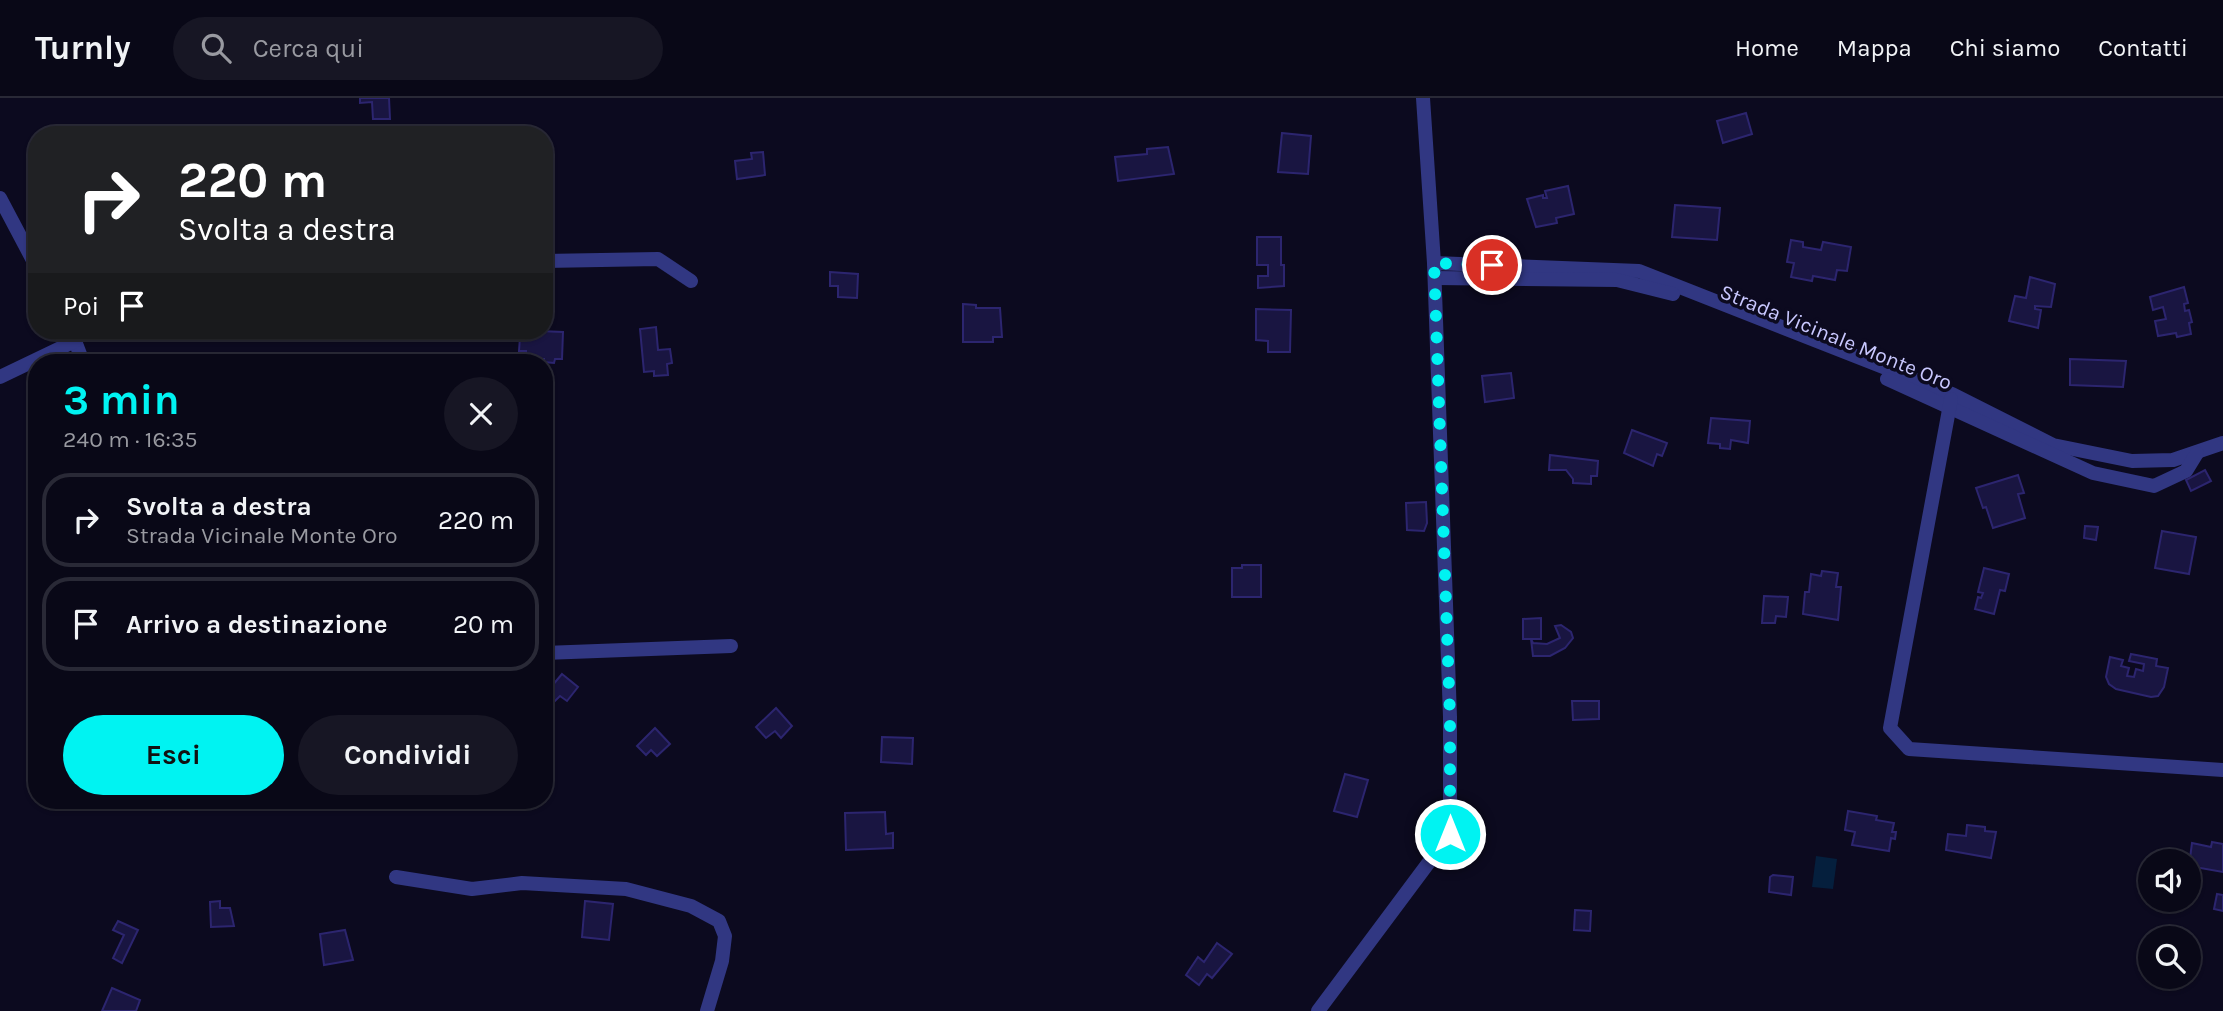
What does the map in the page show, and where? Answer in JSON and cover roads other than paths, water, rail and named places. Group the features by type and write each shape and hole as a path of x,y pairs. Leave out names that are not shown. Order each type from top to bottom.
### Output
{"street":[{"path":"1318,1011 1450,834 1450,717 1435,271 1423,98"},
{"path":"0,198 28,251"},
{"path":"553,261 658,259 691,281"},
{"name":"Strada Vicinale Monte Oro","path":"1435,271 1639,271 2053,444 2132,461 2173,460 2223,443"},
{"path":"41,354 66,340"},
{"path":"0,377 28,361"},
{"path":"1951,400 1891,728 1909,749 2223,769"},
{"name":"Strada Vicinale Monte Oro","path":"1951,400 2093,473 2154,486 2186,471 2197,453"},
{"path":"553,653 731,646"},
{"path":"396,877 472,889 522,883 626,889 691,906 719,920 725,936 722,961 707,1011"}],"water":[{"path":"1816,856 1837,859 1833,889 1812,887"}]}
